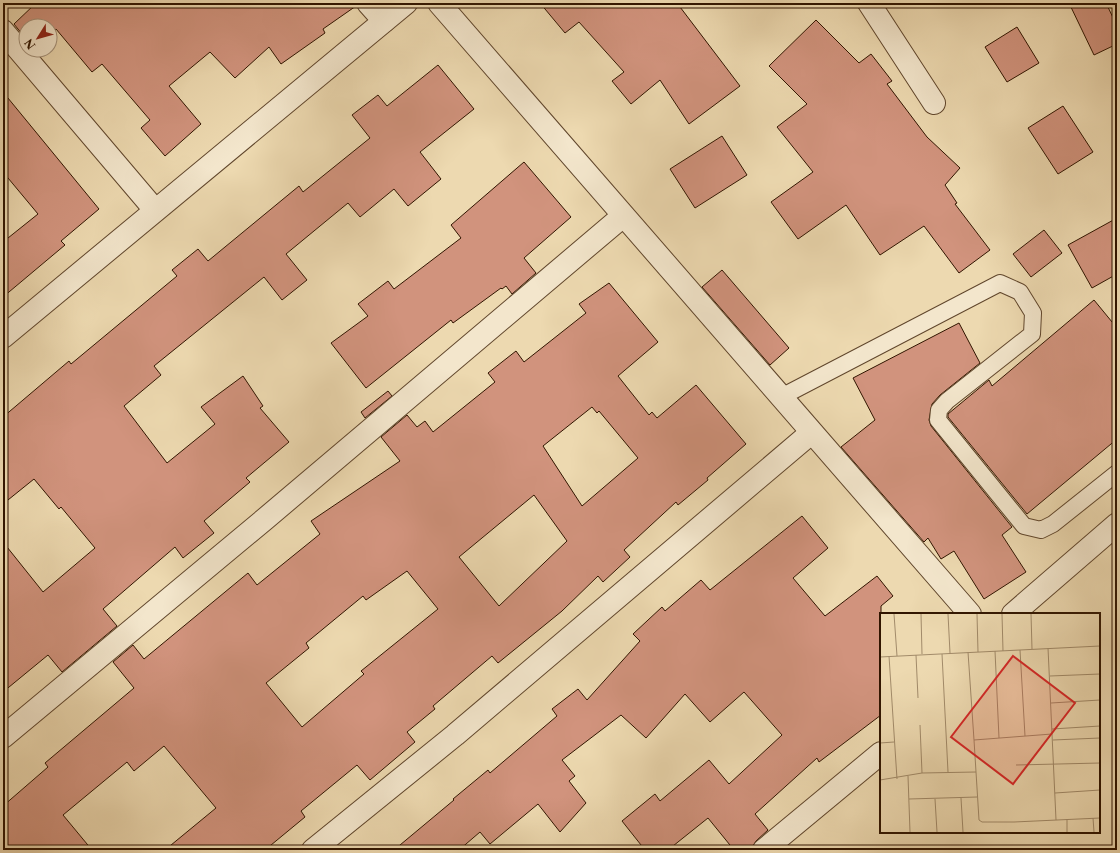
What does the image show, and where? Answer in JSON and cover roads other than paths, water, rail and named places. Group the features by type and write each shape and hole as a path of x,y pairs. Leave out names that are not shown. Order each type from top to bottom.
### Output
{"street":[{"path":"368,3 384,22"},
{"path":"3,337 406,3"},
{"path":"438,3 969,613"},
{"path":"869,3 934,103"},
{"path":"3,31 156,210"},
{"path":"3,737 266,519 623,216"},
{"path":"312,850 455,735 811,433"},
{"path":"1014,613 1117,524"},
{"path":"764,850 880,754"}],"lane":[{"path":"781,397 1000,283 1020,292 1033,314 1032,334 947,400 939,410 938,420 1024,526 1041,530 1053,524 1117,473"}]}
